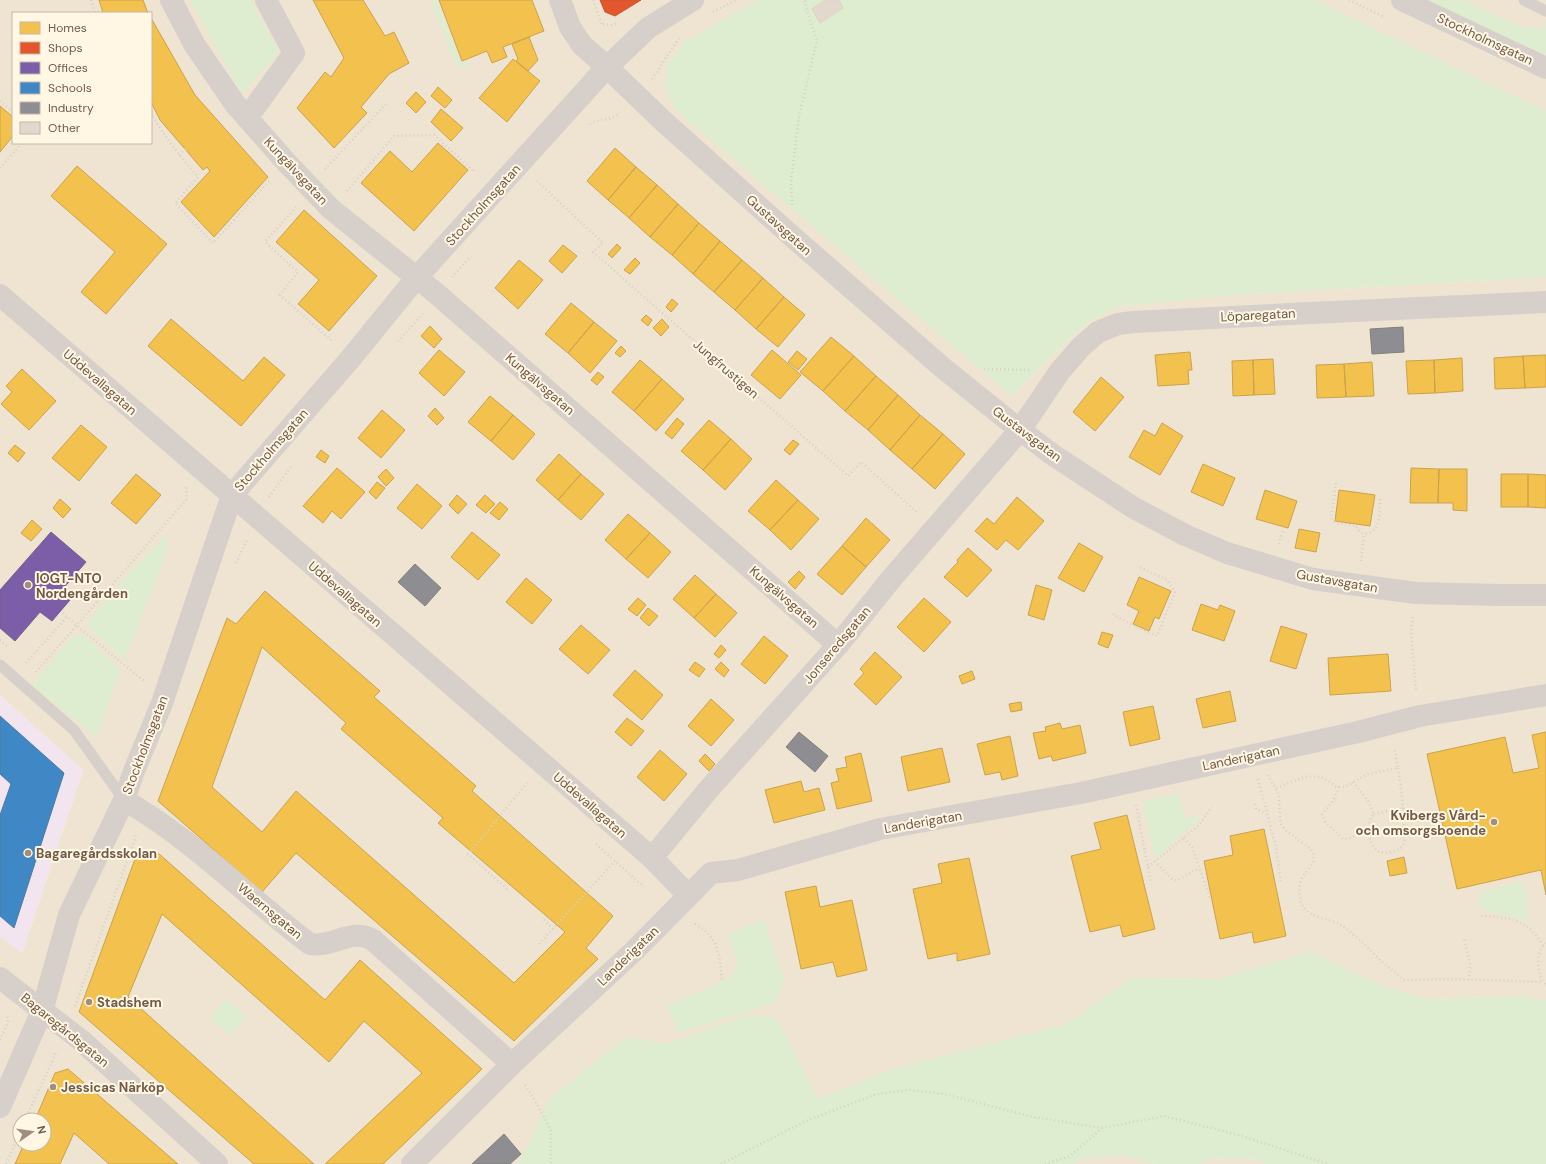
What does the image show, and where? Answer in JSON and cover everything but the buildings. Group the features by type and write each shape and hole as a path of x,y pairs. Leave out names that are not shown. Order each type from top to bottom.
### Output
{"street":[{"name":"Kungälvsgatan","path":"171,0 194,44 235,104 287,163 331,209 437,294 838,645"},
{"path":"247,118 294,53 266,0"},
{"name":"Gustavsgatan","path":"560,0 570,26 582,45 636,96 795,239 943,368 1020,430 1053,455 1134,508 1184,534 1226,553 1312,579 1402,592 1546,595"},
{"name":"Stockholmsgatan","path":"0,1107 42,1011 69,915 124,800 164,697 232,495 351,358 417,277 607,67 648,28 693,0"},
{"name":"Stockholmsgatan","path":"1402,0 1546,68"},
{"name":"Uddevallagatan","path":"0,295 652,858 688,895"},
{"name":"Löparegatan","path":"1020,430 1060,371 1081,347 1098,332 1118,324 1133,322 1546,302"},
{"name":"Jonseredsgatan","path":"652,858 708,790 838,645 892,578 1020,430"},
{"name":"Landerigatan","path":"412,1164 512,1064 635,950 711,873 738,870 880,830 1081,793 1358,732 1420,716 1546,695"},
{"name":"Waernsgatan","path":"124,800 145,812 184,839 310,944 318,946 351,936 366,936 373,940 512,1064"},
{"name":"Bagaregårdsgatan","path":"0,978 67,1029 217,1164"}],"lane":[{"path":"1524,0 1546,10"},
{"path":"0,665 74,730 124,800"}],"path":[{"path":"91,0 95,12"},
{"path":"712,13 736,0"},
{"path":"795,239 791,182 799,116 817,41 806,8 805,0"},
{"path":"587,126 593,121 617,116 652,79 680,38"},
{"path":"0,101 12,111"},
{"path":"323,171 386,104"},
{"path":"152,115 159,128 179,155 198,176 175,203 213,243 287,163"},
{"path":"346,192 394,136 434,135 475,172"},
{"path":"0,168 21,144"},
{"path":"179,155 186,149"},
{"path":"532,185 541,175"},
{"name":"Jungfrustigen","path":"536,180 603,243 593,252 848,476 861,462 935,528"},
{"path":"314,190 265,242 298,272 280,295 351,358"},
{"path":"393,346 420,318 437,294 473,254"},
{"path":"982,369 1060,371"},
{"path":"234,568 245,543 261,519 268,498 294,462"},
{"path":"24,685 186,500 186,487 182,483"},
{"path":"1336,483 1331,518 1332,521 1335,523 1356,526 1360,532 1364,534"},
{"path":"1364,534 1373,531 1378,525 1380,496"},
{"path":"1278,548 1283,530"},
{"path":"1360,566 1364,534"},
{"path":"1113,614 1132,625 1157,636 1175,592 1167,580 1139,567"},
{"path":"63,613 164,697"},
{"path":"21,659 26,664 67,617"},
{"path":"1411,631 1416,693"},
{"path":"0,640 10,650"},
{"path":"1393,741 1403,808 1405,840 1403,846 1398,850 1388,853 1380,853 1373,848 1370,842 1370,818 1374,814 1403,808"},
{"path":"1276,788 1307,777 1319,776 1331,782 1336,787 1345,787 1368,774 1398,768"},
{"path":"1257,772 1266,814 1276,847 1282,884"},
{"path":"1267,775 1276,788 1280,801 1281,824 1284,830 1311,849 1314,853 1313,863 1302,878 1300,884 1300,896 1304,908 1316,917 1337,923 1351,932 1404,980 1543,982"},
{"path":"1353,782 1368,801 1374,814"},
{"path":"507,889 468,854 527,783"},
{"path":"1339,787 1333,801 1322,814 1326,823 1343,839 1348,839 1369,828"},
{"path":"1135,799 1151,883"},
{"path":"1255,804 1256,809 1266,814"},
{"path":"1148,867 1199,825 1212,807"},
{"path":"30,1112 67,1029 145,812"},
{"path":"1184,838 1192,847 1210,898"},
{"path":"539,944 615,861"},
{"path":"1155,861 1173,880 1178,880 1200,868"},
{"path":"1481,916 1498,917 1522,923 1537,935 1543,946"},
{"path":"544,920 553,929"},
{"path":"693,923 713,938 720,957 722,980"},
{"path":"1464,940 1470,962 1469,980"},
{"path":"1546,943 1539,954 1538,965 1543,982 1546,985"},
{"path":"0,1040 8,1022 6,1011"},
{"path":"512,1064 537,1104 551,1131 552,1164"},
{"path":"721,1164 806,1121 877,1094 910,1090 944,1094 1034,1117 1102,1128 1164,1116 1242,1136 1328,1164"},
{"path":"1045,1164 1070,1156 1102,1128"},
{"path":"6,1164 12,1151"}],"shaded area":[{"path":"0,0 758,0 685,42 1012,396 1076,332 1114,307 1231,295 1546,277 1546,1001 1521,996 1427,999 1387,988 1310,952 1218,979 1132,978 1066,1024 889,1070 818,1100 779,1022 747,1016 667,1044 627,1037 517,1164 0,1164 0,936 22,953 83,770 0,695"},
{"path":"1314,0 1546,0 1546,111"},
{"name":"Bagaregårdsskolan","path":"0,695 83,770 22,953 0,936"},
{"path":"1122,1155 1156,1164 1075,1164 1074,1160"},
{"path":"1210,1158 1264,1160 1263,1164 1197,1164"}],"green space":[{"path":"190,0 251,0 279,52 242,93"},
{"path":"430,0 437,0 461,63 466,61 468,67 458,66 455,62"},
{"path":"758,0 1314,0 1546,111 1546,277 1231,295 1114,307 1076,332 1012,396 686,119 673,105 665,87 668,64 685,42"},
{"path":"1423,0 1464,0 1527,29 1528,26 1540,30 1546,21 1546,58"},
{"path":"168,536 165,556 124,659 88,627 88,622 136,565 164,537"},
{"path":"81,633 119,668 120,671 98,733 94,735 31,685 71,639"},
{"path":"1178,794 1185,818 1200,815 1198,821 1155,859 1143,801"},
{"path":"1519,882 1523,883 1529,920 1528,922 1516,917 1488,912 1479,906 1479,893"},
{"path":"764,920 784,980 775,1003 679,1033 667,1006 730,978 738,964 728,934"},
{"path":"1310,952 1387,988 1427,999 1521,996 1546,1001 1546,1164 1263,1164 1263,1160 1210,1158 1197,1164 1156,1164 1122,1155 1075,1160 1075,1164 517,1164 523,1155 550,1098 627,1037 667,1044 747,1016 770,1016 779,1022 818,1099 889,1070 1066,1024 1132,978 1218,979"},
{"path":"226,999 247,1017 230,1035 210,1018"}],"place":[{"name":"IOGT-NTO Nordengården","path":"28,585"},
{"name":"Kvibergs Vård- och omsorgsboende","path":"1494,822"},
{"name":"Bagaregårdsskolan","path":"28,853"},
{"name":"Stadshem","path":"89,1002"},
{"name":"Jessicas Närköp","path":"53,1087"}]}
